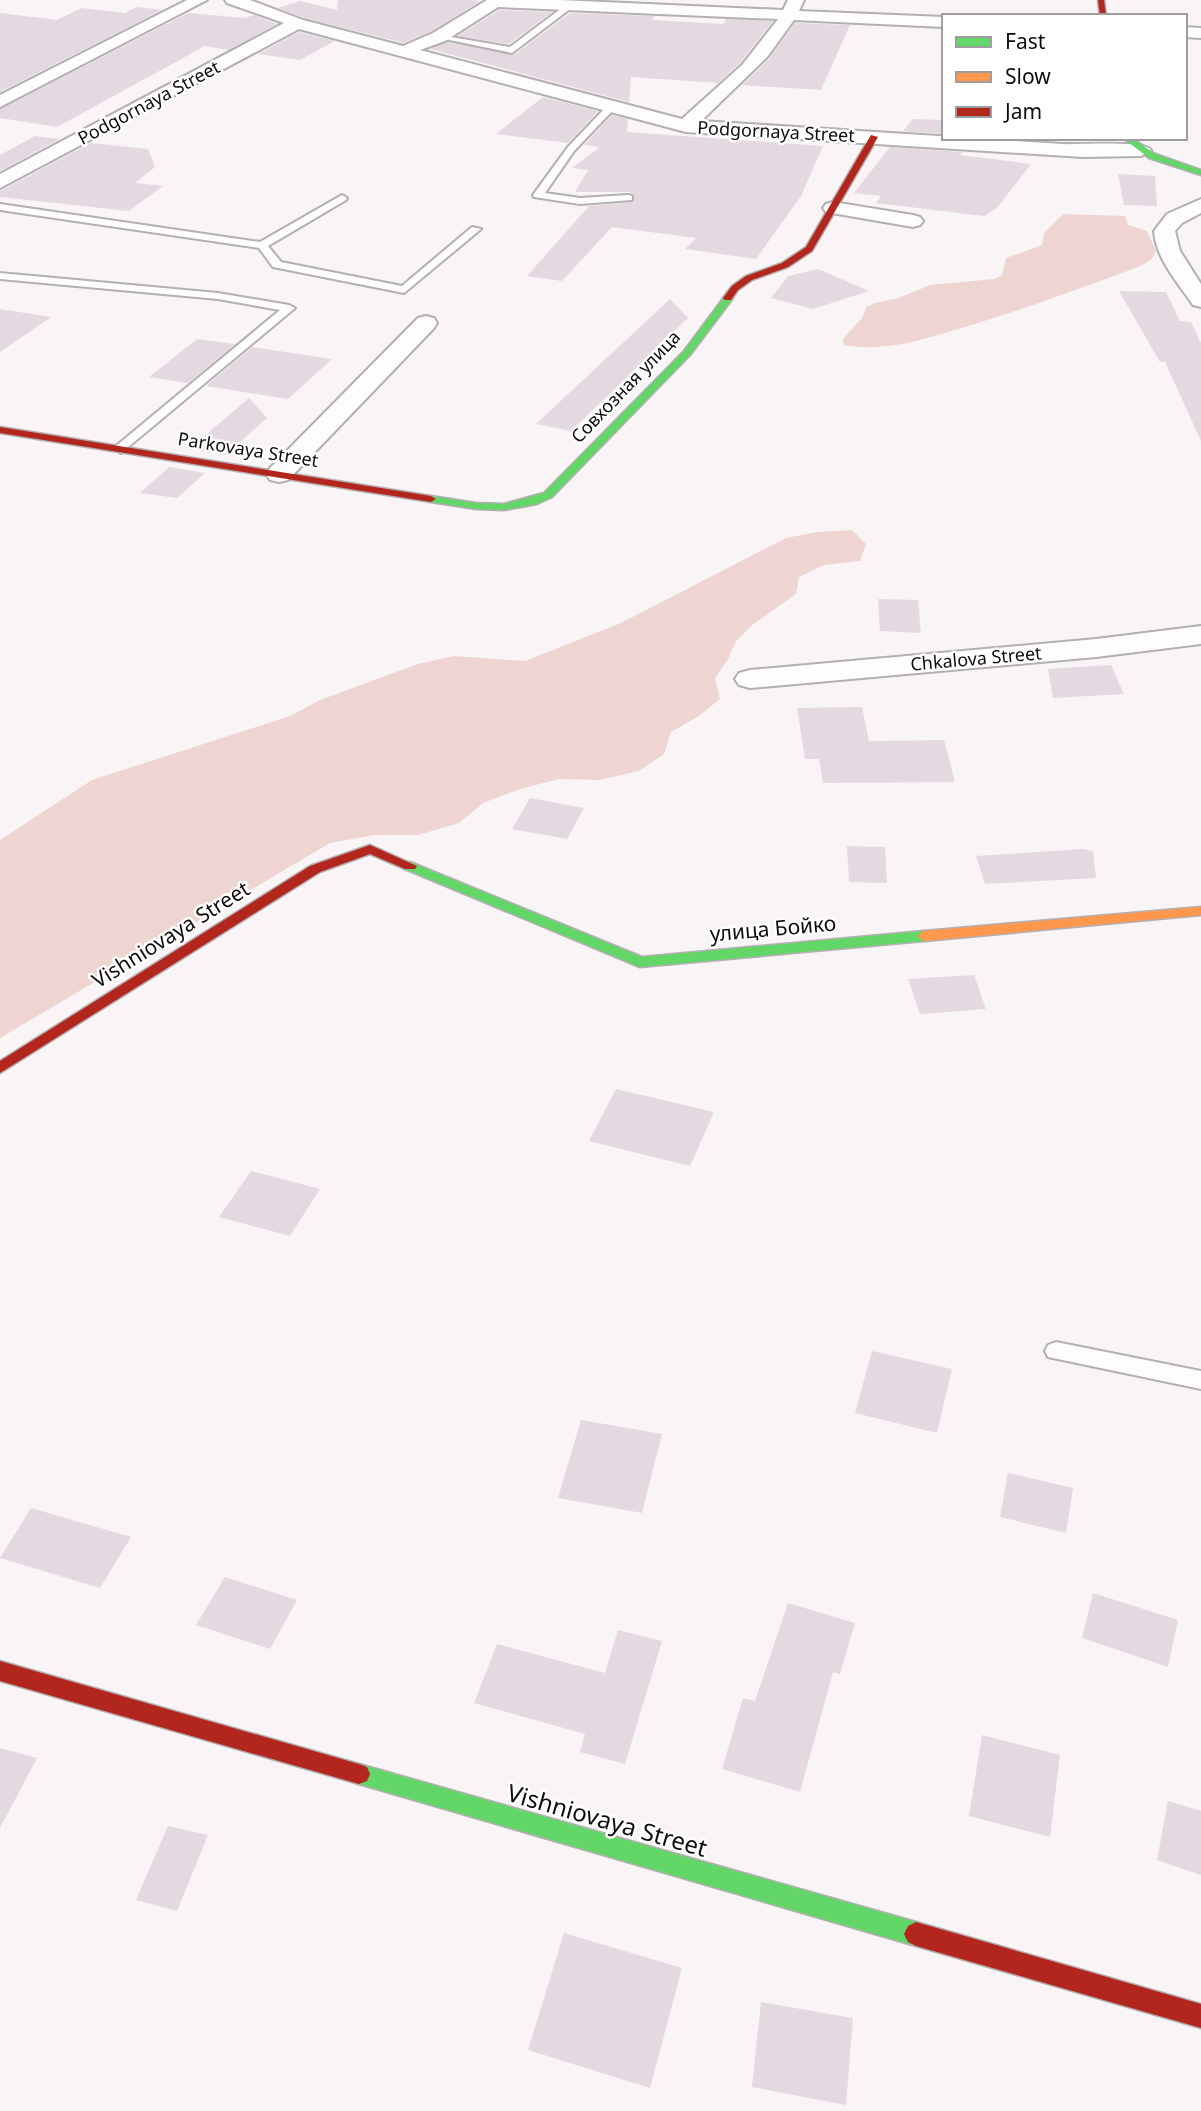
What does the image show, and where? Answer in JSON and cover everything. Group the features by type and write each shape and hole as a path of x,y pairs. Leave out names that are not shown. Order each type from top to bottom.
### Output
{"street":[{"path":"0,102 199,0"},
{"name":"Podgornaya Street","path":"233,0 297,23 686,126 1083,152 1134,144"},
{"path":"402,52 439,37 497,1 570,6 793,8 942,22"},
{"path":"686,126 771,44 793,8"},
{"name":"Podgornaya Street","path":"0,182 297,23"},
{"name":"Совхозная улица","path":"490,508 525,506 548,495 687,353 735,288 749,278 785,265 809,249 874,138"},
{"path":"1134,144 1165,162 1201,173"},
{"path":"1201,205 1167,224 1163,234 1167,248 1201,300"},
{"path":"833,208 913,220"},
{"path":"279,474 426,323"},
{"name":"Parkovaya Street","path":"0,430 490,508"},
{"name":"Chkalova Street","path":"750,679 1096,649 1201,635"},
{"name":"улица Бойко","path":"370,849 640,962 1201,911"},
{"name":"Vishniovaya Street","path":"0,1068 315,869 370,849"},
{"name":"Vishniovaya Street","path":"0,1671 1201,2015"}],"lane":[{"path":"439,37 512,50 570,6"},
{"path":"611,107 571,149 538,195 580,201 628,198"},
{"path":"0,207 262,245 342,198"},
{"path":"262,245 277,265 404,289 476,229"},
{"path":"0,276 218,296 289,308 121,449"},
{"path":"1056,1351 1201,1380"}],"shaded area":[{"path":"1063,214 1125,216 1128,225 1147,231 1156,251 1151,260 1138,267 975,324 894,345 843,345 843,339 862,318 867,307 875,303 899,298 930,285 994,279 1002,275 1006,258 1042,245 1044,233"},
{"path":"852,530 866,544 860,561 824,565 799,577 796,594 752,625 736,641 715,678 720,699 699,716 671,732 664,754 639,771 599,780 559,779 520,789 483,803 459,823 418,835 375,835 330,843 0,1038 0,840 92,780 290,716 320,700 418,664 454,656 525,661 621,623 786,538 817,532"}],"building":[{"path":"338,0 480,1 432,31 404,43 304,18 278,8 300,1 337,10"},
{"path":"137,7 162,10 0,92 0,13 57,20 81,8 125,13"},
{"path":"499,10 552,12 509,44 458,36"},
{"path":"188,13 245,18 254,15 277,24 228,50 205,46 57,127 0,118 0,109"},
{"path":"570,13 654,16 652,20 723,24 726,19 773,21 740,63 718,83 631,77 629,102 430,49 448,42 514,55"},
{"path":"795,23 850,25 821,90 742,85 770,58"},
{"path":"299,32 335,41 300,60 258,54"},
{"path":"543,97 598,111 568,143 496,134"},
{"path":"612,115 628,119 627,132 823,146 801,196 756,259 685,249 696,238 612,227 562,281 527,276 589,206 634,202 634,194 629,192 575,192 588,170 572,168 600,147 584,145"},
{"path":"913,119 942,120 942,134 903,131"},
{"path":"35,136 60,139 0,171 0,155"},
{"path":"91,143 148,149 155,167 135,183 163,186 129,211 0,197 0,191"},
{"path":"890,147 962,152 960,155 1031,164 997,208 984,216 876,203 881,196 854,193"},
{"path":"1118,174 1155,176 1157,206 1124,205"},
{"path":"818,269 869,291 813,309 771,298 788,276"},
{"path":"1119,291 1166,292 1180,321 1191,322 1201,343 1201,441 1165,362 1160,362"},
{"path":"670,299 688,318 571,431 536,424"},
{"path":"0,309 51,317 0,352"},
{"path":"197,339 235,344 188,383 149,377"},
{"path":"252,347 332,359 288,399 206,386"},
{"path":"249,398 267,418 225,455 189,449"},
{"path":"169,467 205,473 177,498 140,493"},
{"path":"878,599 918,600 921,633 880,631"},
{"path":"1111,665 1124,694 1053,698 1048,669"},
{"path":"862,707 869,741 944,740 955,782 823,783 819,759 805,759 797,708"},
{"path":"530,798 584,808 567,839 512,829"},
{"path":"847,846 885,847 887,883 849,882"},
{"path":"1083,849 1093,851 1096,878 985,884 976,856"},
{"path":"974,975 986,1009 920,1014 908,979"},
{"path":"616,1089 714,1112 690,1166 589,1141"},
{"path":"251,1171 320,1189 290,1236 219,1217"},
{"path":"872,1351 952,1369 937,1433 855,1413"},
{"path":"581,1420 662,1434 642,1513 558,1498"},
{"path":"1008,1473 1073,1488 1066,1533 1000,1517"},
{"path":"31,1508 131,1537 100,1588 0,1558"},
{"path":"225,1577 297,1600 270,1649 196,1625"},
{"path":"1093,1593 1178,1620 1168,1667 1082,1638"},
{"path":"788,1603 855,1623 840,1674 833,1672 800,1792 722,1769 743,1698 755,1701"},
{"path":"618,1630 662,1641 625,1764 580,1752 585,1734 474,1703 497,1644 605,1673"},
{"path":"982,1735 1060,1755 1050,1837 969,1816"},
{"path":"0,1748 37,1758 0,1828"},
{"path":"1168,1801 1201,1811 1201,1875 1157,1860"},
{"path":"168,1826 208,1835 177,1911 136,1900"},
{"path":"564,1933 682,1968 650,2088 528,2050"},
{"path":"761,2002 853,2018 846,2105 752,2087"}],"traffic: fast":[{"path":"1130,140 1152,156 1201,173"},
{"path":"431,499 504,507 548,495 687,353 728,298"},
{"path":"410,866 640,962 924,936"},
{"path":"359,1774 916,1934"}],"traffic: slow":[{"path":"924,936 1201,911"}],"traffic: jam":[{"path":"1101,0 1103,14"},
{"path":"728,298 735,288 749,278 785,265 809,249 874,137"},
{"path":"0,430 431,499"},
{"path":"0,1068 315,869 370,849 410,866"},
{"path":"0,1671 359,1774"},
{"path":"916,1934 1201,2016"}]}
